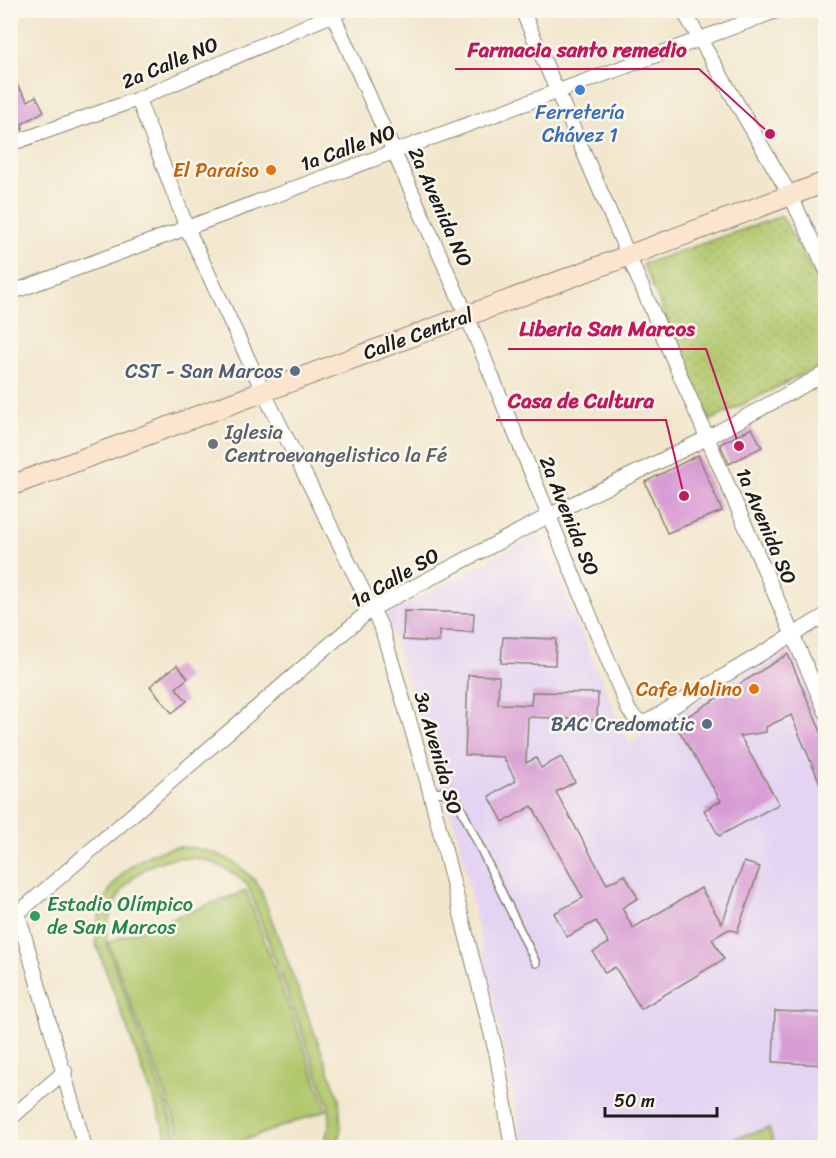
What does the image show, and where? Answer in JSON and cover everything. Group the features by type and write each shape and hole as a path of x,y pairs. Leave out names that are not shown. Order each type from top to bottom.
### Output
{"main road":[{"name":"Calle Central","path":"10,486 825,182"}],"street":[{"name":"1a Avenida SO","path":"522,10 825,712"},
{"path":"683,10 790,195 825,268"},
{"name":"1a Calle NO","path":"10,293 779,10"},
{"name":"2a Calle NO","path":"10,144 138,99 338,13"},
{"name":"2a Avenida NO","path":"338,13 394,152 467,316"},
{"name":"3a Avenida SO","path":"138,99 188,228 263,392 381,629 430,792 497,1056 512,1148"},
{"name":"2a Avenida SO","path":"467,316 629,711 636,719 645,723 792,634"},
{"name":"1a Calle SO","path":"14,917 370,610 548,516 707,438 825,373"},
{"path":"792,634 825,615"},
{"path":"14,917 65,1071 85,1148"},
{"path":"10,1119 65,1071"}],"lane":[{"path":"430,792 450,793 457,800 536,963"}],"shaded area":[{"path":"538,535 629,744 791,644 825,732 825,1147 525,1147 457,830 386,615"}],"green space":[{"path":"782,216 825,295 825,363 710,421 643,264"},
{"path":"178,847 202,849 223,856 242,869 259,886 339,1098 341,1129 336,1147 323,1147 330,1122 329,1106 248,886 226,869 202,860 179,858 157,863 137,874 121,892 111,914 106,942 181,1147 171,1147 96,944 97,925 102,908 108,893 118,879 129,867 143,858"},
{"path":"246,891 327,1110 225,1147 185,1147 108,942"},
{"path":"769,1128 775,1147 704,1147"}],"building":[{"path":"10,75 28,101 36,96 44,111 22,124 23,129 10,133"},
{"path":"752,428 762,447 729,464 720,444"},
{"path":"698,455 722,511 667,533 645,482"},
{"path":"404,611 474,613 473,632 439,631 439,642 403,640"},
{"path":"503,637 556,639 555,665 501,663"},
{"path":"788,654 825,741 825,795 791,715 766,727 766,732 740,736 779,804 719,836 704,810 721,801 675,724"},
{"path":"177,665 188,678 176,688 187,701 172,713 150,686"},
{"path":"468,675 499,676 498,704 531,705 532,692 598,693 597,720 528,717 526,763 536,758 541,768 561,757 575,782 556,792 607,884 625,875 638,898 622,908 633,928 701,888 722,924 744,862 760,867 737,932 729,929 712,939 724,959 641,1009 615,967 605,973 593,952 609,943 596,921 567,937 554,913 583,898 532,806 503,822 489,796 516,781 503,757 465,755"},
{"path":"775,1011 825,1013 825,1065 773,1062"}],"place":[{"name":"Ferretería Chávez 1","path":"580,90"},
{"name":"Farmacia santo remedio","path":"770,134"},
{"name":"El Paraíso","path":"271,170"},
{"name":"CST - San Marcos","path":"295,371"},
{"name":"Iglesia Centroevangelistico la Fé","path":"213,444"},
{"name":"Liberia San Marcos","path":"739,446"},
{"name":"Casa de Cultura","path":"684,496"},
{"name":"Cafe Molino","path":"754,689"},
{"name":"BAC Credomatic","path":"707,724"},
{"name":"Estadio Olímpico de San Marcos","path":"35,916"}]}
